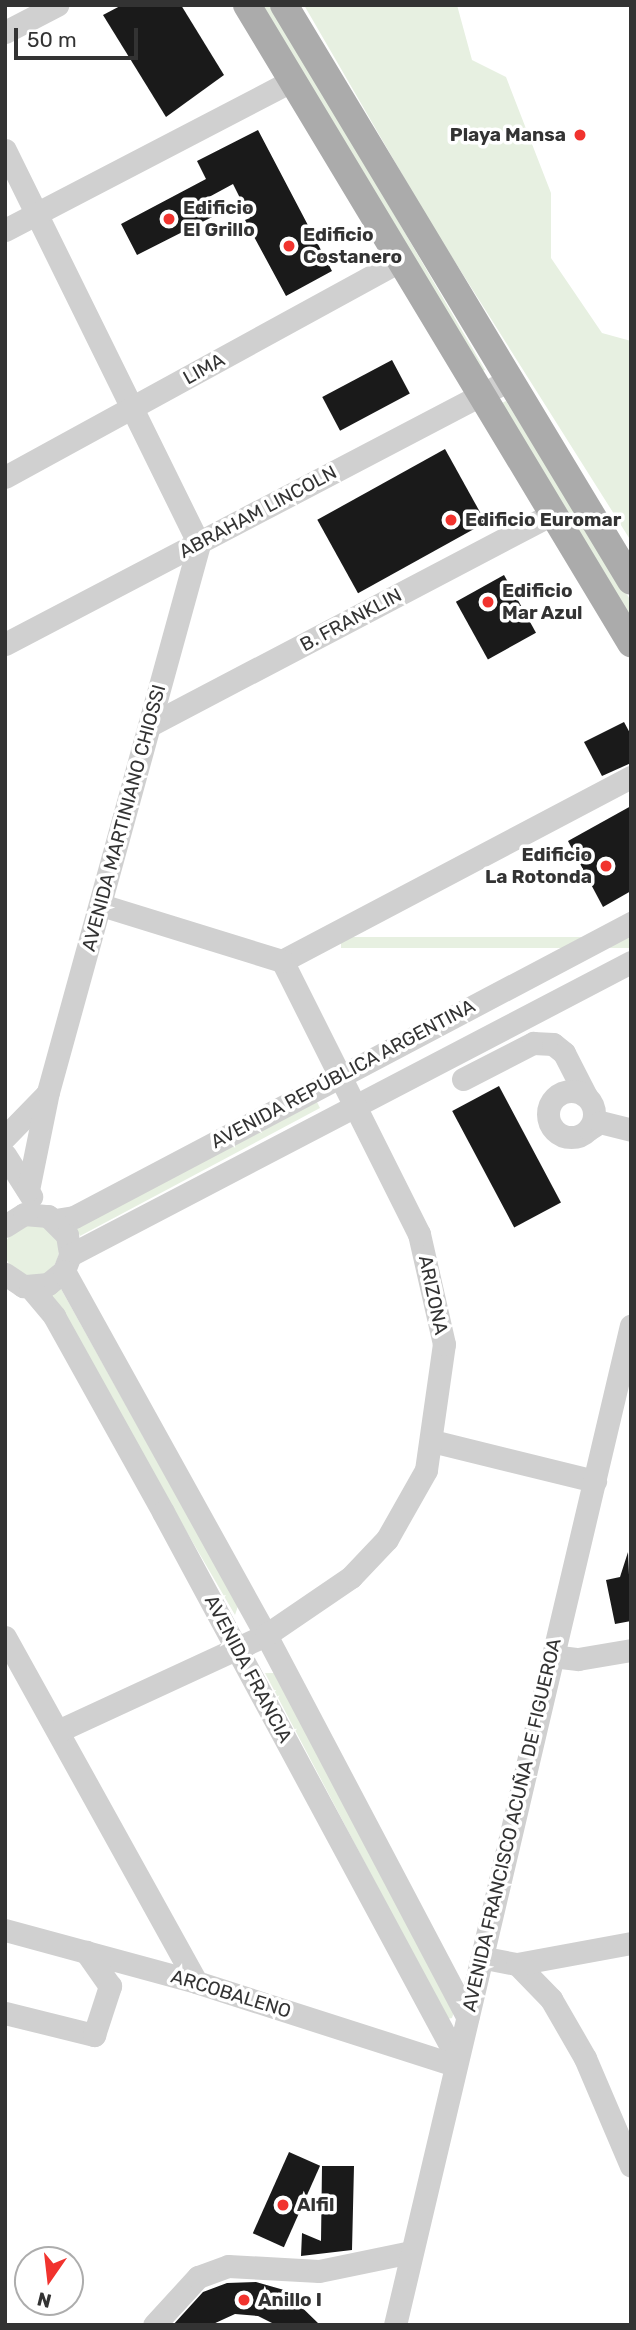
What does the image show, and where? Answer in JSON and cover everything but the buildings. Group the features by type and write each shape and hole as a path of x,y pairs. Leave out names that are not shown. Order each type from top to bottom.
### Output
{"main road":[{"path":"247,5 484,394 552,514 631,643"},
{"path":"284,5 631,581"}],"street":[{"path":"5,32 57,5"},
{"path":"5,230 291,81"},
{"path":"5,150 199,544"},
{"name":"LIMA","path":"5,477 402,260"},
{"name":"ABRAHAM LINCOLN","path":"5,644 511,379"},
{"name":"B. FRANKLIN","path":"150,725 552,514"},
{"name":"AVENIDA MARTINIANO CHIOSSI","path":"29,1190 48,1092 199,544"},
{"path":"101,905 282,961 631,777"},
{"name":"AVENIDA REPÚBLICA ARGENTINA","path":"6,1218 74,1217 631,923"},
{"name":"ARIZONA","path":"58,1731 266,1635 351,1577 387,1539 426,1470 443,1344 434,1288 419,1234 282,961"},
{"name":"AVENIDA REPÚBLICA ARGENTINA","path":"14,1286 48,1284 67,1263 353,1103 631,962"},
{"path":"463,1079 533,1042 552,1044 564,1053 589,1101 589,1129"},
{"name":"AVENIDA MARTINIANO CHIOSSI","path":"5,1137 48,1092"},
{"path":"631,1115 562,1092 547,1110 548,1122 567,1137 600,1122 631,1130"},
{"path":"5,1156 48,1217"},
{"name":"AVENIDA FRANCIA","path":"48,1217 67,1235 67,1263 467,2017"},
{"name":"AVENIDA FRANCIA","path":"14,1286 54,1316 237,1649 455,2060"},
{"name":"AVENIDA FRANCISCO ACUÑA DE FIGUEROA","path":"395,2325 455,2060 485,1958 552,1656 631,1325"},
{"path":"432,1441 595,1481"},
{"path":"5,1637 197,1982"},
{"path":"552,1656 579,1659 631,1650"},
{"name":"ARCOBALENO","path":"5,1930 197,1982 455,2060"},
{"path":"485,1958 517,1964 631,1943"},
{"path":"5,2013 94,2035 110,1986 86,1952"},
{"path":"517,1964 536,1978 585,2058 631,2166"},
{"path":"154,2325 198,2277 228,2266 319,2271 411,2252"}],"green space":[{"path":"257,5 272,5 485,370 482,371"},
{"path":"304,5 457,5 472,60 506,77 551,193 551,258 602,333 631,341 631,541 428,219"},
{"path":"506,401 631,601 631,624 502,403"},
{"path":"341,937 631,937 631,948 341,948"},
{"path":"316,1100 320,1108 80,1236 75,1226"},
{"path":"32,1223 51,1231 59,1250 51,1269 32,1277 13,1269 5,1250 13,1231"},
{"path":"60,1287 238,1606 235,1615 48,1293"},
{"path":"265,1673 274,1673 454,2012 452,2018 447,2019"}],"place":[{"name":"Playa Mansa","path":"580,135"},
{"name":"Edificio El Grillo","path":"169,219"},
{"name":"Edificio Costanero","path":"289,246"},
{"name":"Edificio Euromar","path":"451,520"},
{"name":"Edificio Mar Azul","path":"488,602"},
{"name":"Edificio La Rotonda","path":"606,866"},
{"name":"Alfil","path":"283,2205"},
{"name":"Anillo I","path":"244,2300"}]}
